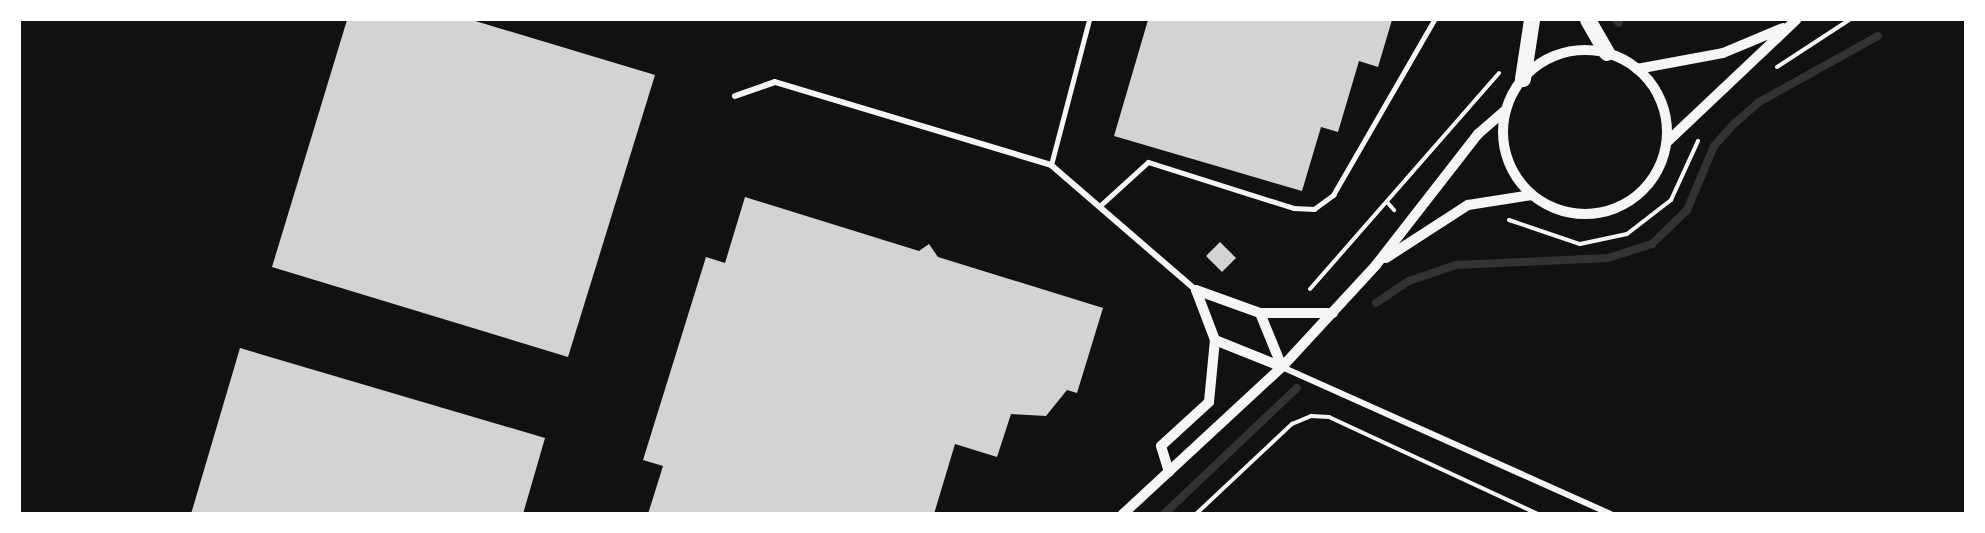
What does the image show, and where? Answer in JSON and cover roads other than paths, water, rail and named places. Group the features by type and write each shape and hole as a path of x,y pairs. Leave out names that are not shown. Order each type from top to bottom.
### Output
{"highway":[{"path":"1522,80 1532,20"},
{"path":"1588,20 1607,53"}],"street":[{"path":"1506,110 1506,156 1532,195 1572,213 1615,209 1650,183 1666,142 1793,22"},
{"path":"1636,69 1723,53 1793,22"},
{"path":"1123,513 1282,367 1333,313 1376,265 1478,134 1506,110 1522,80 1561,54 1607,53 1636,69 1658,94 1666,142"},
{"path":"735,96 775,82 1051,165 1102,204 1196,290 1260,313 1333,313"},
{"path":"1376,265 1468,205 1532,195"},
{"path":"1169,472 1161,446 1209,402 1215,340 1196,290"},
{"path":"1260,313 1282,367"},
{"path":"1215,340 1282,367 1611,513"}],"lane":[{"path":"1051,165 1089,20"},
{"path":"1102,204 1148,162 1314,209 1334,195 1434,20"}],"waterway":[{"path":"1616,20 1619,23"},
{"path":"1376,303 1409,281 1456,265 1608,258 1652,244 1687,210 1714,146 1735,123 1759,102 1878,36"},
{"path":"1164,514 1297,388"}]}
